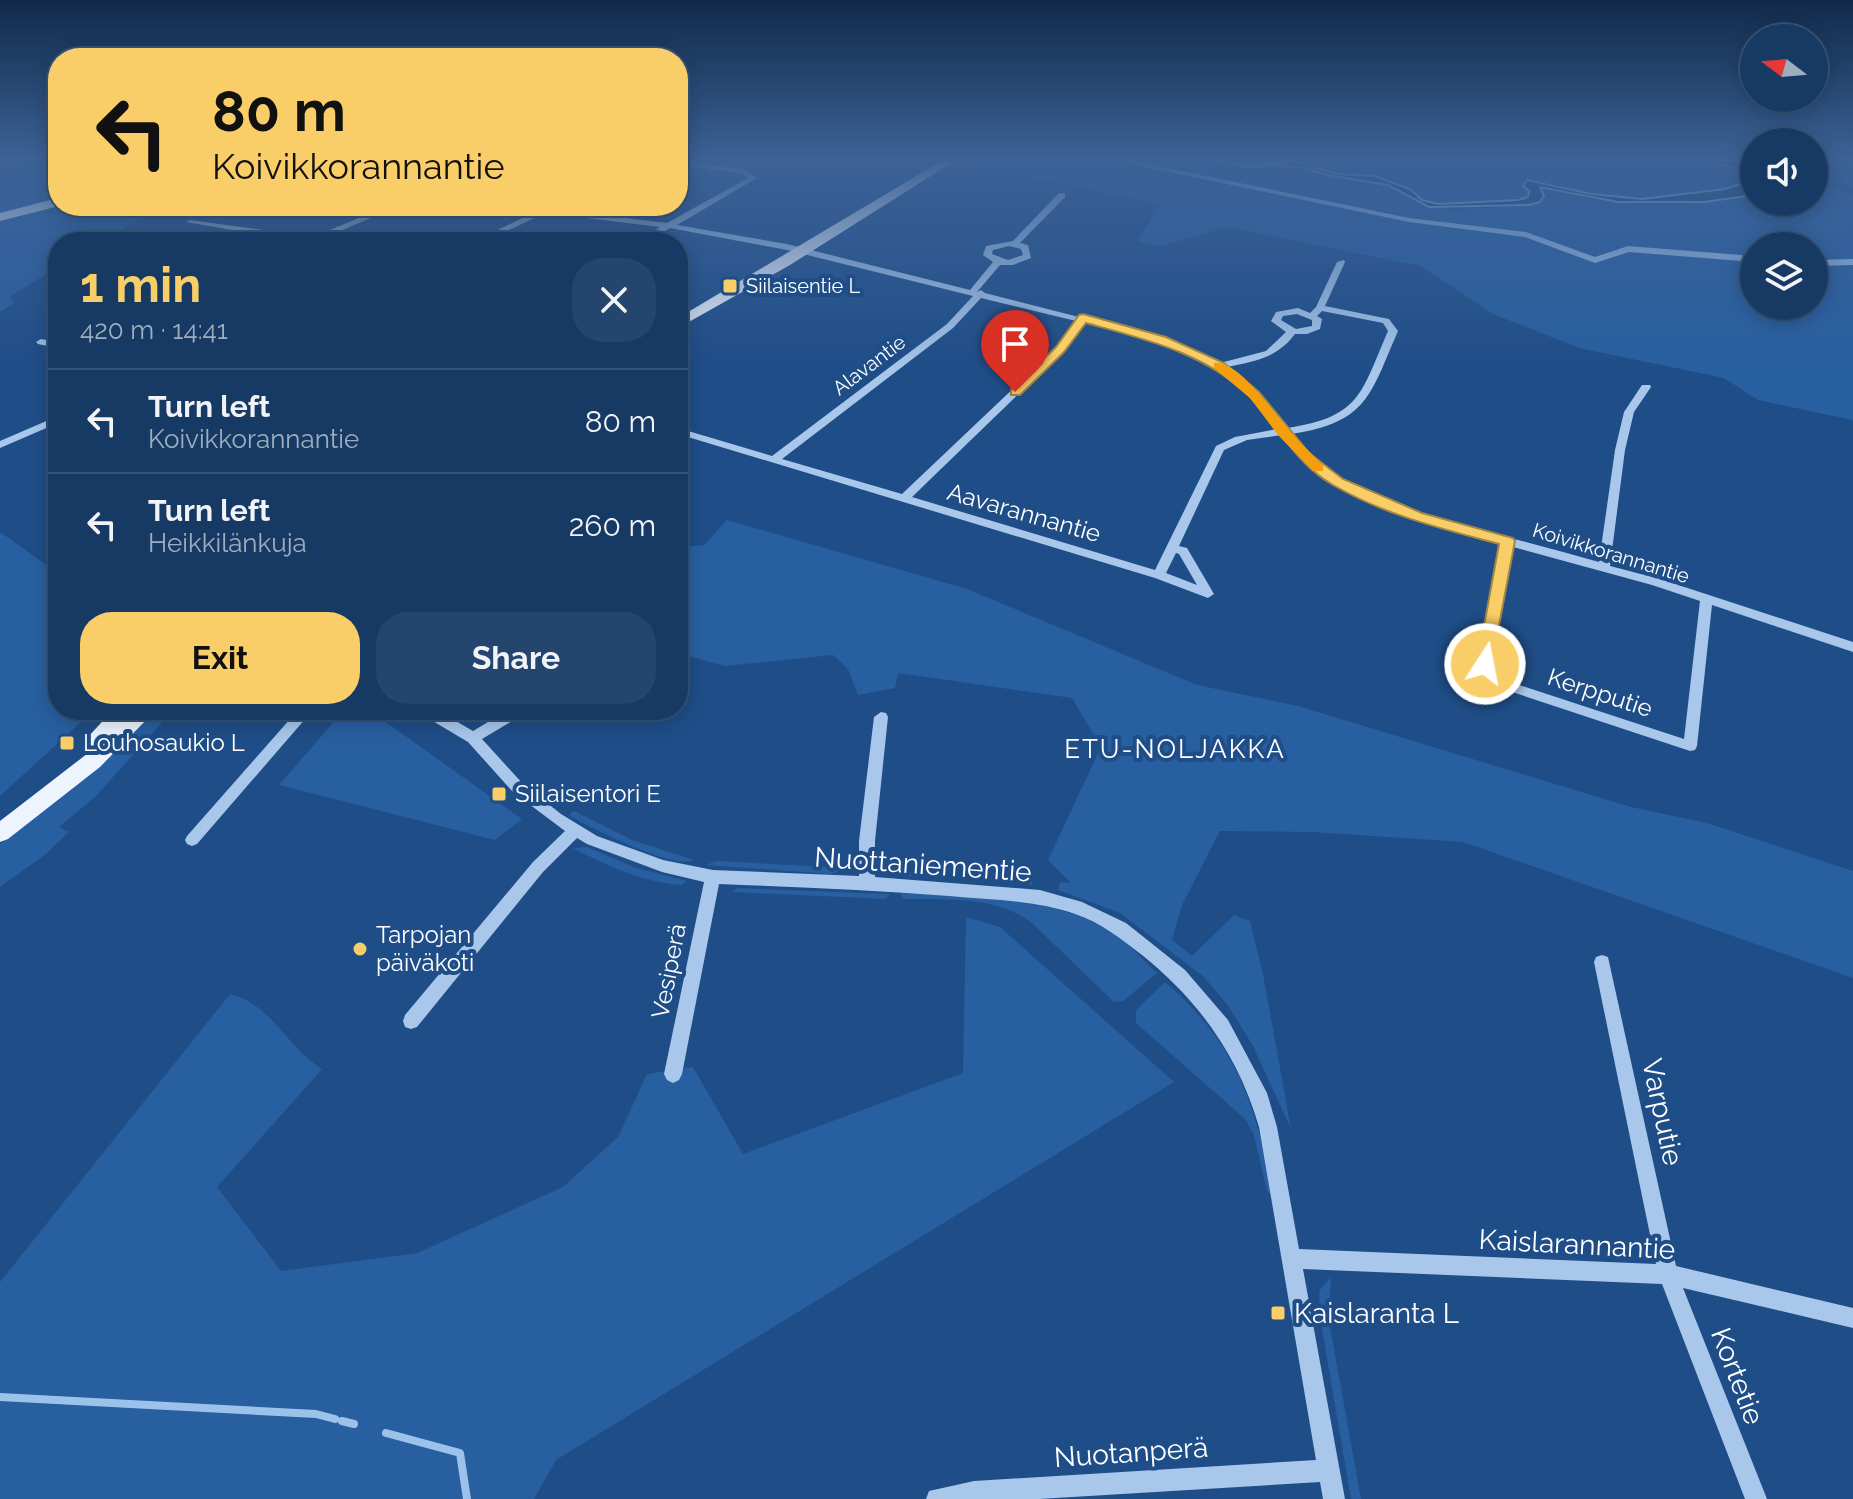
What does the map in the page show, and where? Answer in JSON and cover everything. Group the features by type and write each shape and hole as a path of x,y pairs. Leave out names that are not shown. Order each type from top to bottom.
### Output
{"main road":[{"path":"688,318 838,230"},
{"path":"37,805 116,720"},
{"path":"0,833 93,761 136,720"}],"street":[{"name":"Koivikkorannantie","path":"691,230 804,251 1162,340 1220,366 1255,395 1283,432 1316,466 1367,497 1416,517 1604,567 1853,647"},
{"path":"1015,244 1028,230"},
{"path":"1487,230 1526,235 1595,260 1628,249 1740,258"},
{"path":"1001,243 1025,247 1028,256 1014,263 998,262 987,255 989,248 1001,243"},
{"name":"Alavantie","path":"773,460 950,326 998,262"},
{"path":"1159,575 1220,448 1228,442 1324,426 1362,401 1393,331 1386,321 1316,312 1298,311 1279,314 1276,321 1292,331 1313,330 1318,323 1316,312 1341,262"},
{"path":"1828,263 1853,262"},
{"path":"903,500 1060,349 1083,318"},
{"path":"1220,366 1269,355 1280,349 1292,331"},
{"path":"41,342 48,343"},
{"path":"1604,567 1626,424 1629,412 1646,387"},
{"path":"0,445 48,423"},
{"name":"Aavarannantie","path":"688,434 1159,575 1208,594 1183,551 1173,548"},
{"name":"Kerpputie","path":"1508,541 1485,664 1490,676 1502,684 1690,746 1706,601"},
{"path":"867,883 867,841 881,717"},
{"path":"192,840 297,720"},
{"name":"Nuottaniementie","path":"443,720 473,738 518,788 575,830 639,859 713,877 999,891 1054,901 1082,909 1120,928 1179,975 1222,1026 1258,1093 1268,1127 1293,1259 1334,1499"},
{"path":"473,738 503,720"},
{"path":"411,1021 538,867 575,830"},
{"name":"Vesiperä","path":"673,1074 713,877"},
{"name":"Varputie","path":"1602,962 1668,1274"},
{"name":"Kaislarannantie","path":"1293,1259 1668,1274 1853,1318"},
{"name":"Kortetie","path":"1668,1274 1756,1499"},
{"name":"Nuotanperä","path":"937,1499 974,1492 1330,1470"}],"shaded area":[{"path":"0,230 121,230 48,232 48,273 9,297 15,302 0,312"},
{"path":"1145,230 1217,230 1161,246 1138,241"},
{"path":"1242,230 1853,230 1853,423 1852,420 1758,400 1724,378 1579,348 1493,314 1421,266"},
{"path":"727,520 967,589 1197,685 1298,706 1631,807 1707,823 1853,871 1853,978 1463,842 1312,832 1220,831 1182,905 1172,940 1192,956 1234,915 1250,921 1263,974 1291,1129 1253,1046 1229,1007 1204,977 1120,913 1058,890 1060,882 1071,883 1048,860 1101,747 1072,698 898,673 895,688 858,695 848,669 833,655 725,666 688,656 688,547 704,545"},
{"path":"0,532 48,566 48,720 83,720 0,796"},
{"path":"142,720 164,720 96,796 59,827 69,832 46,854 0,887 0,844"},
{"path":"335,720 383,720 522,819 495,840 279,785"},
{"path":"574,811 632,840 694,860 669,859 651,854 569,815"},
{"path":"587,847 636,868 687,881 681,885 639,877 573,848"},
{"path":"716,861 848,868 831,874 706,865"},
{"path":"903,871 1033,877 1032,885 983,879 901,876"},
{"path":"738,888 889,896 885,899 732,892"},
{"path":"900,893 1012,900 1067,912 1116,935 1157,973 1123,1001 1114,1002 1032,923 1017,914 986,903 903,899"},
{"path":"966,917 1000,927 1174,1082 556,1460 534,1499 0,1499 0,1282 230,994 257,1007 322,1069 217,1187 281,1271 417,1253 563,1187 618,1137 647,1074 693,1067 743,1154 963,1073"},
{"path":"1165,982 1210,1029 1240,1078 1259,1133 1274,1196 1267,1191 1254,1135 1245,1119 1136,1023 1136,1010"},
{"path":"1331,1277 1329,1321 1361,1499 1351,1499 1320,1317 1319,1291"}],"waterway":[{"path":"0,1397 316,1414 335,1419"},
{"path":"342,1421 354,1424"},
{"path":"386,1433 460,1453 467,1499"}],"slow traffic":[{"path":"1218,365 1255,395 1283,432 1318,468"}],"place":[{"name":"Siilaisentie L","path":"730,286"},
{"name":"Louhosaukio L","path":"67,743"},
{"name":"Siilaisentori E","path":"499,794"},
{"name":"Tarpojan päiväkoti","path":"360,949"},
{"name":"Kaislaranta L","path":"1278,1313"}],"district":[{"name":"ETU-NOLJAKKA","path":"1175,749"}],"route":[{"path":"1015,392 1060,349 1083,318 1162,340 1220,366 1255,395 1304,456 1338,482 1416,517 1508,541 1485,664"}]}
